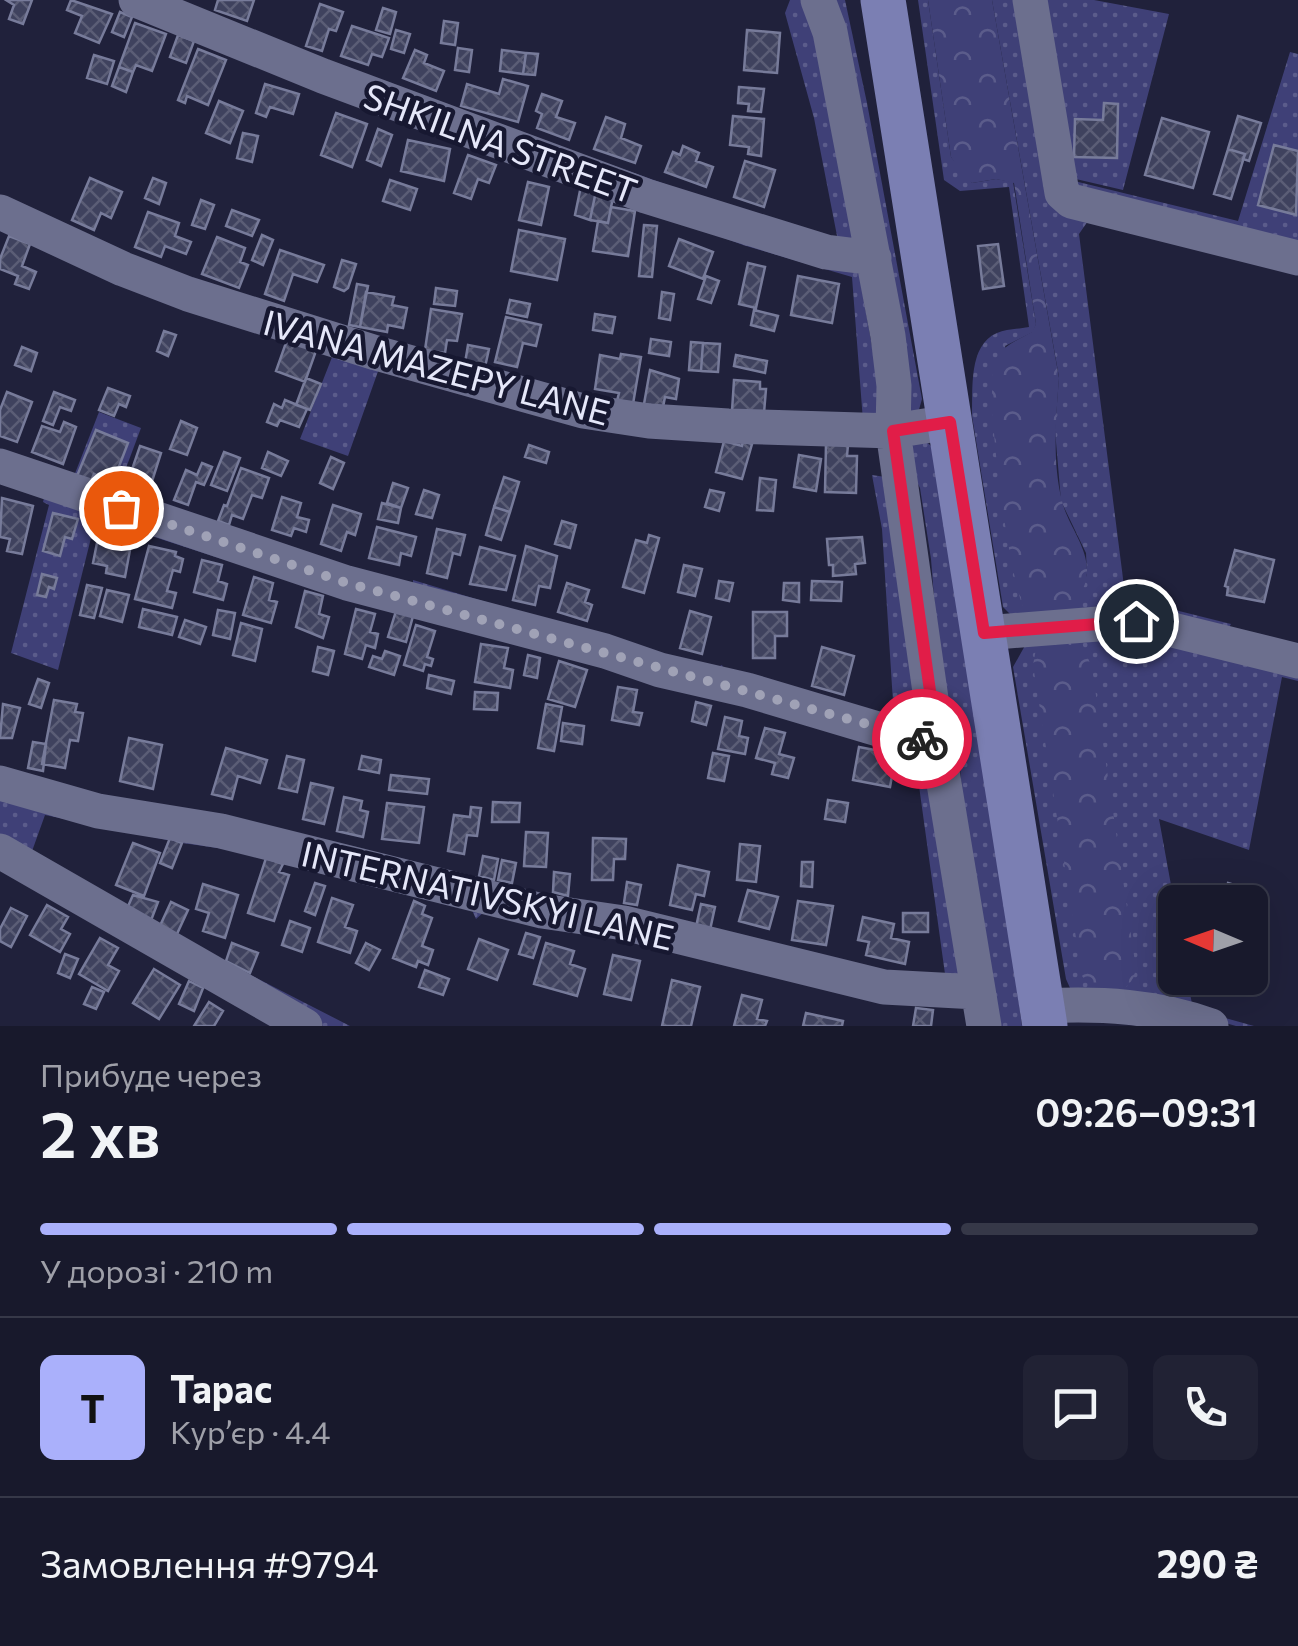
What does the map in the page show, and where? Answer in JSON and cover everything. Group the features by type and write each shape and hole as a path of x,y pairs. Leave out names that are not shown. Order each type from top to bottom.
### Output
{"main road":[{"path":"883,0 1043,1016"}],"street":[{"name":"SHKILNA STREET","path":"136,0 323,76 646,196 826,252 874,258"},
{"path":"818,0 830,32 874,258 894,386 893,431 980,1009"},
{"path":"1030,0 1062,193 1071,201 1298,258"},
{"name":"IVANA MAZEPY LANE","path":"0,212 123,269 188,294 376,353 570,407 648,421 893,431 950,422"},
{"path":"0,466 347,583 660,670 747,690 908,738 937,740"},
{"path":"984,633 1136,621 1298,661"},
{"name":"INTERNATIVSKYI LANE","path":"0,783 98,811 222,831 542,912 624,923 980,1009"},
{"path":"0,851 305,1026"},
{"path":"1043,1016 1120,1006 1184,1016 1212,1026"}],"green space":[{"path":"155,0 171,0 288,50 839,246 814,118 785,13 790,0 813,0 827,51 862,235 848,250 817,246 542,150"},
{"path":"826,0 845,0 922,399 918,413 907,410"},
{"path":"918,0 928,0 951,157 972,183 996,179 1013,182 1036,324 1033,332 1005,346 1087,577 1086,553 1061,501 1055,430 1059,377 992,0 1022,0 1057,195 1298,265 1298,275 1095,220 1088,221 1079,234 1125,594 1131,599 1231,624 1228,629 1014,618 1003,607 972,416 973,381 977,358 988,339 1001,332 1029,327 1009,187 960,191 944,180"},
{"path":"928,0 992,0 1059,378 1059,486 1086,563 1082,590 1064,612 1026,613 1013,567 1000,491 993,415 994,367 1004,349 1032,332 1036,324 1014,183 996,179 972,183 951,157"},
{"path":"1036,0 1094,0 1169,14 1123,190 1063,176","holes":["1104,104 1118,104 1117,157 1074,157 1075,120 1103,120"]},
{"path":"1290,52 1298,54 1298,251 1110,203 1062,178 1238,221"},
{"path":"657,213 858,267 884,414 863,421 852,277 743,245"},
{"path":"336,347 381,363 348,456 300,439"},
{"path":"99,412 141,428 117,492 74,476","holes":["95,430 127,443 113,482 94,474 91,481 78,475"]},
{"path":"912,434 932,447 998,848 1022,1026 994,1026 967,851 958,744 939,662 931,559 920,488 909,466"},
{"path":"872,475 892,478 897,483 929,703 925,720 917,726 895,730 413,586 413,580 711,670 722,665 725,673 894,718 882,529"},
{"path":"44,498 228,561 96,518 58,670 11,653 49,505 43,502"},
{"path":"1131,627 1298,671 1298,681 1282,677 1249,850 1159,819 1171,885 1158,885 1158,995 1190,995 1193,1009 1254,1026 1236,1026 1070,988 1013,667 1027,642"},
{"path":"1047,641 1081,641 1092,668 1136,969 1123,991 1093,989 1082,976 1033,665 1036,649"},
{"path":"793,721 917,750 937,766 969,961 958,982 929,980 945,974 915,757"},
{"path":"0,791 97,817 357,870 515,912 526,923 484,912 476,919 472,910 335,877 261,854 182,843 45,815 31,854 126,911 350,1026 323,1026 0,844"}],"building":[{"path":"6,0 32,0 23,24 9,19 14,5"},
{"path":"71,0 112,14 99,43 75,33 82,16 67,10"},
{"path":"218,0 254,0 247,21 215,10"},
{"path":"320,4 343,12 336,31 329,29 322,51 306,46"},
{"path":"383,8 396,12 390,34 376,30"},
{"path":"120,12 132,17 124,37 112,32"},
{"path":"444,21 458,23 455,45 441,43"},
{"path":"135,23 166,34 152,71 136,65 133,72 119,67"},
{"path":"352,26 389,38 382,57 372,54 368,65 341,56"},
{"path":"396,30 410,34 404,53 391,49"},
{"path":"747,30 780,33 777,73 744,70"},
{"path":"178,35 194,41 186,63 170,57"},
{"path":"458,48 472,50 469,72 455,70"},
{"path":"198,49 226,60 208,105 187,96 185,103 178,100"},
{"path":"415,50 427,55 424,63 444,71 436,91 403,78"},
{"path":"502,50 526,53 523,74 500,71"},
{"path":"526,53 538,54 535,75 523,74"},
{"path":"94,55 114,61 107,84 87,78"},
{"path":"119,67 133,72 126,92 112,86"},
{"path":"503,79 528,86 518,122 461,106 467,84 499,94"},
{"path":"265,84 299,94 293,114 270,107 266,117 256,113"},
{"path":"739,87 764,89 761,112 748,111 749,104 738,103"},
{"path":"542,94 562,101 556,117 575,123 569,140 537,128 542,114 536,111"},
{"path":"219,101 243,111 230,143 206,133"},
{"path":"1104,103 1118,104 1117,158 1074,157 1075,119 1103,120"},
{"path":"336,113 367,124 352,167 321,155"},
{"path":"733,116 764,119 761,156 748,154 749,147 730,145"},
{"path":"1238,116 1261,123 1249,161 1243,159 1245,154 1228,149"},
{"path":"606,117 625,124 621,138 641,146 635,163 594,149"},
{"path":"1162,118 1209,132 1193,188 1145,175"},
{"path":"378,129 392,135 381,166 367,160"},
{"path":"243,133 258,136 252,162 237,158"},
{"path":"408,140 450,149 444,181 401,171"},
{"path":"1274,145 1298,151 1296,215 1258,205"},
{"path":"683,146 699,153 696,161 713,167 706,187 665,172 673,152 680,155"},
{"path":"1228,149 1245,154 1231,199 1214,194"},
{"path":"468,155 496,165 489,183 478,179 471,199 454,193"},
{"path":"745,161 775,170 764,207 734,197"},
{"path":"90,178 122,192 111,218 101,213 94,230 72,220"},
{"path":"153,178 166,183 159,204 145,198"},
{"path":"390,180 417,189 410,210 383,201"},
{"path":"528,182 549,187 541,225 519,220"},
{"path":"581,186 596,191 590,220 575,215"},
{"path":"596,191 613,197 608,223 590,220"},
{"path":"201,200 214,205 205,229 192,225"},
{"path":"611,207 635,211 628,256 593,251 598,221 608,223"},
{"path":"232,210 259,220 252,236 226,226"},
{"path":"148,212 179,223 175,236 191,242 186,254 165,246 161,257 135,247"},
{"path":"644,225 657,226 652,277 639,276"},
{"path":"519,230 565,239 557,280 511,271"},
{"path":"262,235 273,240 263,265 252,260"},
{"path":"9,236 30,244 22,266 36,272 29,289 15,284 18,276 0,269"},
{"path":"217,237 245,248 240,262 248,265 239,288 202,274"},
{"path":"679,239 713,252 703,279 669,266"},
{"path":"998,244 1004,286 983,289 978,246"},
{"path":"280,250 324,265 317,282 293,274 284,301 265,294"},
{"path":"342,260 356,264 344,291 334,287"},
{"path":"748,263 765,267 756,308 739,304"},
{"path":"706,276 719,281 711,303 698,299"},
{"path":"798,276 839,284 832,323 791,315"},
{"path":"357,284 368,286 360,327 349,325"},
{"path":"436,288 457,291 455,306 434,304"},
{"path":"366,292 394,297 392,305 407,308 403,328 388,325 387,332 360,327"},
{"path":"662,292 674,294 670,320 659,318"},
{"path":"510,300 530,304 527,317 507,313"},
{"path":"431,309 462,314 457,341 447,340 445,353 425,350"},
{"path":"754,310 778,316 774,331 751,325"},
{"path":"595,314 615,317 612,333 593,330"},
{"path":"506,317 541,325 536,346 523,343 517,367 495,362"},
{"path":"164,331 176,335 168,356 157,351"},
{"path":"288,337 317,348 305,382 276,371"},
{"path":"651,339 671,342 669,356 649,353"},
{"path":"691,342 703,343 701,371 689,370"},
{"path":"703,343 720,344 718,372 701,371"},
{"path":"468,345 489,349 485,367 465,363"},
{"path":"22,347 37,353 31,371 15,365"},
{"path":"621,354 641,357 633,404 617,401 619,393 595,389 600,355 620,359"},
{"path":"736,355 767,361 765,373 734,366"},
{"path":"650,370 679,379 676,399 665,397 663,407 644,404"},
{"path":"306,378 321,384 310,410 296,405"},
{"path":"734,380 760,382 760,389 766,389 764,413 732,411"},
{"path":"108,388 130,396 126,407 119,404 114,416 99,410"},
{"path":"7,392 32,402 17,442 0,436 0,410"},
{"path":"54,392 75,400 71,411 60,407 53,425 43,421"},
{"path":"285,400 307,409 299,427 280,420 277,426 267,422 274,404 282,408"},
{"path":"181,421 197,428 187,455 170,449"},
{"path":"64,422 76,427 63,464 32,452 42,426 60,432"},
{"path":"96,430 128,443 113,482 94,474 91,481 77,476"},
{"path":"724,441 742,446 743,441 752,444 742,479 716,472"},
{"path":"826,444 848,445 847,456 857,456 856,493 825,492"},
{"path":"529,445 549,452 546,463 525,457"},
{"path":"140,446 161,453 148,494 126,487"},
{"path":"224,452 240,458 227,491 211,485"},
{"path":"268,452 288,461 281,476 262,468"},
{"path":"799,455 821,459 816,491 794,487"},
{"path":"331,457 344,463 333,489 320,483"},
{"path":"202,463 212,467 204,485 196,482 188,505 174,500 186,470 197,475"},
{"path":"241,468 269,478 262,498 252,495 243,519 232,515 229,525 218,521"},
{"path":"504,477 519,482 510,512 494,507"},
{"path":"760,478 776,480 773,511 757,510"},
{"path":"393,483 408,488 401,508 387,503"},
{"path":"424,490 439,495 432,518 416,514"},
{"path":"710,490 724,493 719,511 705,507"},
{"path":"282,497 301,503 297,517 309,520 306,532 294,528 291,536 272,530"},
{"path":"2,498 33,506 22,554 7,551 10,539 0,537"},
{"path":"382,503 401,508 398,523 378,519"},
{"path":"333,505 361,514 355,535 347,532 341,551 321,544"},
{"path":"494,507 510,512 501,540 486,535"},
{"path":"53,513 78,519 72,539 65,537 60,556 43,551"},
{"path":"562,521 576,525 570,548 555,544"},
{"path":"377,527 416,537 411,556 401,553 399,565 369,558"},
{"path":"437,529 465,535 460,555 453,553 447,578 427,573"},
{"path":"99,533 132,539 125,577 106,573 107,566 93,563"},
{"path":"649,535 659,538 644,593 623,587 636,540 647,543"},
{"path":"862,537 865,563 855,564 856,574 833,576 827,539"},
{"path":"149,546 176,552 175,556 183,559 180,572 173,570 167,591 176,593 172,608 135,599"},
{"path":"526,546 557,556 550,588 539,586 535,605 513,600"},
{"path":"480,547 515,556 506,590 470,584"},
{"path":"1235,550 1274,560 1264,602 1227,595 1225,586"},
{"path":"202,560 222,565 218,581 227,584 223,600 194,592"},
{"path":"684,565 702,569 695,596 678,592"},
{"path":"42,574 57,578 46,597 37,595"},
{"path":"254,577 273,583 269,600 277,602 271,623 243,615"},
{"path":"719,581 733,583 729,601 716,598"},
{"path":"812,581 842,582 841,601 811,600"},
{"path":"567,583 589,590 585,602 592,605 587,621 558,612"},
{"path":"784,583 799,583 799,602 783,600"},
{"path":"87,585 102,588 94,618 80,615"},
{"path":"107,590 129,595 122,622 100,616"},
{"path":"305,591 323,596 319,614 329,617 323,638 296,627"},
{"path":"143,609 177,617 172,635 139,627"},
{"path":"356,609 375,614 370,632 378,634 375,648 366,645 362,659 345,654"},
{"path":"218,610 235,613 230,639 213,635"},
{"path":"396,611 413,616 406,642 388,637"},
{"path":"690,611 711,617 702,654 680,648"},
{"path":"753,612 787,612 787,636 775,636 775,658 753,658"},
{"path":"185,620 206,627 200,644 179,637"},
{"path":"241,623 262,629 255,661 233,655"},
{"path":"416,625 435,631 427,657 433,659 431,666 425,664 423,671 404,665"},
{"path":"481,644 508,648 504,668 513,670 510,688 475,682"},
{"path":"318,647 334,651 328,675 313,671"},
{"path":"822,647 854,656 844,695 812,686"},
{"path":"385,651 400,656 394,675 369,667 373,656 382,659"},
{"path":"528,655 540,658 537,678 524,675"},
{"path":"559,661 587,670 575,707 548,699"},
{"path":"429,675 454,681 451,694 427,688"},
{"path":"38,679 49,683 41,708 29,704"},
{"path":"618,687 637,690 633,712 642,713 639,725 612,720"},
{"path":"475,692 498,693 497,710 474,709"},
{"path":"54,700 77,704 75,712 83,713 78,741 70,740 65,768 42,764"},
{"path":"696,702 711,706 706,725 692,721"},
{"path":"3,704 20,708 12,738 0,738"},
{"path":"546,704 562,707 554,751 538,748"},
{"path":"725,717 742,721 739,736 748,738 745,754 718,749"},
{"path":"563,723 584,726 582,744 561,741"},
{"path":"765,728 785,733 779,754 794,758 788,778 772,774 775,763 756,758"},
{"path":"129,738 162,745 153,789 120,781"},
{"path":"33,742 46,744 43,771 28,768"},
{"path":"859,747 896,754 890,787 853,780"},
{"path":"226,748 267,760 260,783 238,776 232,799 212,794"},
{"path":"713,753 729,756 724,781 708,778"},
{"path":"287,756 304,760 297,792 279,788"},
{"path":"362,756 381,760 379,773 359,769"},
{"path":"391,775 429,779 427,794 389,790"},
{"path":"311,783 333,788 324,824 303,819"},
{"path":"344,797 362,801 360,810 368,812 363,837 337,831"},
{"path":"828,800 848,803 845,822 825,819"},
{"path":"493,802 520,803 519,822 492,822"},
{"path":"387,803 424,807 419,843 382,839"},
{"path":"471,807 481,808 477,836 467,835 464,854 448,851 454,815 470,817"},
{"path":"526,832 548,833 546,867 524,866"},
{"path":"170,838 182,843 172,868 160,863"},
{"path":"593,838 626,839 625,859 614,859 613,880 592,880"},
{"path":"133,843 160,853 144,896 116,885"},
{"path":"740,844 760,846 756,882 737,880"},
{"path":"483,856 498,859 494,880 479,876"},
{"path":"266,858 283,864 279,872 289,875 274,921 248,913"},
{"path":"502,860 516,863 512,883 498,880"},
{"path":"802,862 813,862 812,887 801,886"},
{"path":"678,865 709,872 704,896 696,894 692,910 670,905"},
{"path":"554,872 570,874 568,896 553,892"},
{"path":"627,882 641,885 637,905 624,903"},
{"path":"315,883 325,886 315,915 305,911"},
{"path":"203,884 238,895 225,938 203,931 209,913 196,909"},
{"path":"748,890 778,897 769,929 739,921"},
{"path":"133,895 158,902 150,923 126,911"},
{"path":"332,898 353,905 345,927 357,931 350,953 318,942"},
{"path":"414,901 425,906 422,914 432,918 422,946 433,950 428,965 418,961 416,967 393,958"},
{"path":"798,901 833,906 826,945 792,940"},
{"path":"171,902 188,910 176,936 159,928"},
{"path":"701,904 715,907 710,930 696,927"},
{"path":"47,905 68,917 61,929 70,934 60,952 30,935"},
{"path":"11,908 27,916 11,947 0,941 0,929"},
{"path":"903,913 928,913 928,932 903,932"},
{"path":"863,917 894,924 891,938 909,942 905,964 866,955 869,942 858,940"},
{"path":"290,921 310,928 302,952 282,945"},
{"path":"526,933 540,937 533,958 519,954"},
{"path":"100,938 118,948 108,965 119,971 108,991 79,974"},
{"path":"479,939 508,950 497,980 468,969"},
{"path":"232,943 258,953 250,973 226,961"},
{"path":"366,943 380,950 369,970 356,963"},
{"path":"546,943 574,951 570,964 585,969 577,996 534,984"},
{"path":"65,954 78,959 70,978 58,973"},
{"path":"613,955 640,961 631,1000 604,994"},
{"path":"154,969 180,985 159,1019 133,1003"},
{"path":"425,970 449,979 443,995 419,987"},
{"path":"672,980 700,987 691,1026 662,1026"},
{"path":"189,981 203,988 194,1011 179,1004"},
{"path":"92,987 104,992 96,1009 84,1004"},
{"path":"742,995 762,1000 757,1019 767,1021 765,1026 734,1026"},
{"path":"209,1002 223,1011 214,1026 194,1026"},
{"path":"916,1008 933,1010 931,1026 913,1026"},
{"path":"806,1013 843,1021 842,1026 803,1026"}],"way so far":[{"path":"121,508 347,583 922,739"}],"route":[{"path":"922,739 937,740 893,431 950,422 984,633 1136,621"}]}
